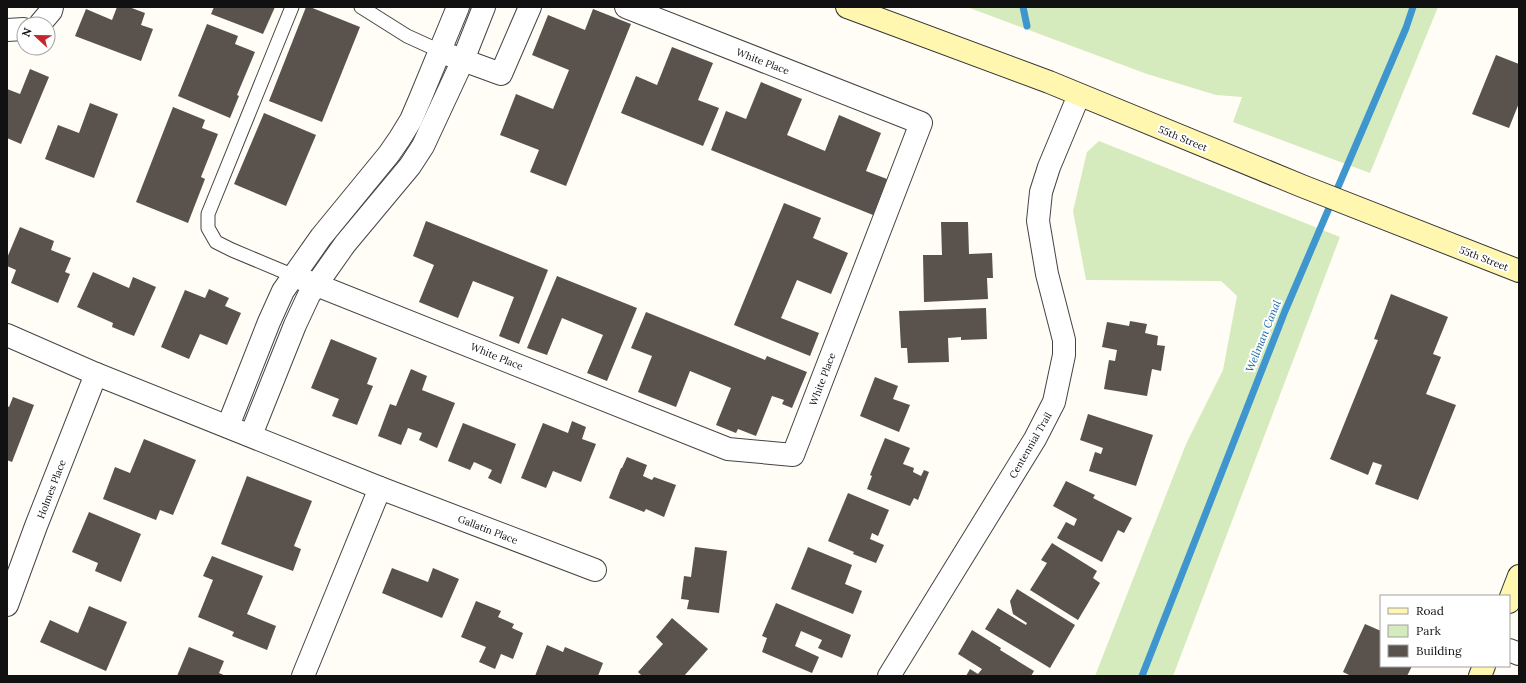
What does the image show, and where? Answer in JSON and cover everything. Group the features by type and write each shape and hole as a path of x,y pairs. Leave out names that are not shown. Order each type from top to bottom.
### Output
{"main road":[{"name":"55th Street","path":"846,7 1079,95 1302,186 1519,271"},
{"path":"1510,599 1519,576"}],"street":[{"path":"47,16 52,7"},
{"path":"7,335 96,374 228,426 269,322 283,291 321,237 389,154 400,138 411,120 458,7"},
{"path":"251,435 308,295 345,244 410,166 429,133 463,60 484,7"},
{"path":"440,51 501,74 530,7"},
{"name":"White Place","path":"294,276 728,449 793,455 921,123 626,7"},
{"name":"Centennial Trail","path":"889,676 1035,439 1054,402 1064,355 1064,340 1047,274 1038,221 1041,192 1049,167 1079,95"},
{"name":"Holmes Place","path":"7,605 36,526 96,374"},
{"name":"Gallatin Place","path":"228,426 380,488 595,570"},
{"path":"303,676 380,488"}],"lane":[{"path":"292,7 208,214 208,228 216,242 294,276"},
{"path":"362,7 407,36 440,51"}],"green space":[{"path":"967,7 1438,7 1370,173 1233,122 1242,97 1216,95 1147,74"},
{"path":"1099,141 1340,237 1173,676 1095,676 1186,444 1223,370 1237,296 1221,281 1086,280 1073,211 1087,152"}],"building":[{"path":"117,7 129,7 145,13 141,25 153,29 141,61 75,36 86,9 112,20"},
{"path":"214,7 275,7 263,34 211,14"},
{"path":"306,7 310,7 360,27 322,122 269,101"},
{"path":"593,9 631,24 566,186 530,172 539,150 500,135 516,94 553,109 569,70 532,55 548,15 585,30"},
{"path":"207,24 238,36 235,44 255,52 237,95 239,96 230,118 178,96"},
{"path":"672,47 713,63 698,100 719,108 703,146 621,113 636,76 657,85"},
{"path":"1496,55 1519,64 1519,103 1509,128 1472,114"},
{"path":"30,69 49,77 21,144 7,138 7,89 20,94"},
{"path":"761,82 802,99 787,135 825,151 839,115 881,133 866,171 887,179 873,215 711,150 726,111 746,119"},
{"path":"90,103 118,114 94,178 45,159 58,125 79,133"},
{"path":"173,107 205,120 202,128 218,134 201,177 205,179 188,223 136,202"},
{"path":"264,113 316,135 286,206 234,184"},
{"path":"784,203 821,218 813,238 848,253 831,294 797,280 781,318 819,333 810,356 734,325"},
{"path":"426,221 548,270 519,344 499,336 514,297 473,281 458,318 419,302 434,265 413,256"},
{"path":"941,222 968,222 969,254 992,253 993,278 987,278 988,299 924,302 923,255 942,255"},
{"path":"20,227 54,241 51,250 71,258 65,272 70,274 58,303 11,283 16,270 7,266 7,258"},
{"path":"93,272 129,288 133,277 156,287 134,336 112,327 113,323 77,307"},
{"path":"557,276 637,308 607,381 587,373 603,335 562,318 547,355 527,348"},
{"path":"209,289 229,298 225,306 241,313 227,345 200,334 189,359 161,347 185,290 205,298"},
{"path":"1391,294 1448,317 1433,354 1441,357 1426,394 1456,405 1418,500 1375,484 1382,465 1373,462 1368,475 1330,459 1378,340 1374,339"},
{"path":"986,308 987,339 961,340 961,337 948,338 949,362 908,363 907,348 901,348 899,311"},
{"path":"646,312 765,360 767,356 807,372 792,408 782,404 784,400 772,396 756,436 738,429 736,433 716,425 731,388 690,371 676,407 638,392 652,356 631,348"},
{"path":"1130,321 1147,324 1145,333 1158,336 1157,345 1165,346 1161,371 1152,369 1147,396 1104,389 1109,360 1115,361 1117,350 1102,347 1107,322 1129,326"},
{"path":"331,339 377,358 367,384 373,386 357,425 332,416 339,399 311,388"},
{"path":"411,369 427,376 422,390 455,403 437,448 419,440 422,433 408,428 401,445 378,436 390,404 396,406"},
{"path":"875,377 898,386 893,399 910,405 899,432 860,416"},
{"path":"13,397 34,405 12,462 7,460 7,406 9,407"},
{"path":"1088,414 1153,435 1136,486 1089,471 1095,452 1101,454 1103,448 1080,440"},
{"path":"572,421 586,427 582,439 596,444 581,482 553,471 546,488 521,478 543,423 568,433"},
{"path":"463,423 516,444 501,484 488,478 492,470 474,462 470,470 448,461"},
{"path":"885,438 910,448 903,464 914,468 913,472 921,476 924,470 929,472 918,500 914,498 910,506 867,489 872,476 870,475"},
{"path":"144,439 196,460 173,515 160,510 156,520 103,499 115,467 130,473"},
{"path":"627,457 647,465 643,476 652,480 654,477 676,485 664,517 646,509 644,512 609,498"},
{"path":"247,476 312,501 294,546 301,549 293,571 221,544"},
{"path":"1066,481 1095,495 1093,498 1132,518 1124,533 1118,530 1102,562 1057,538 1066,522 1074,526 1077,519 1053,506"},
{"path":"848,493 889,510 878,536 872,533 870,539 884,545 876,563 853,554 854,552 828,541"},
{"path":"89,512 141,534 121,582 95,571 98,563 72,552"},
{"path":"1052,543 1097,571 1093,578 1100,583 1078,620 1030,590 1047,563 1041,560"},
{"path":"695,547 727,551 719,613 687,609 689,600 681,599 684,576 691,577"},
{"path":"808,547 852,565 845,584 862,591 853,614 791,589"},
{"path":"212,556 263,576 247,614 276,626 267,650 232,636 234,632 198,617 213,580 203,576"},
{"path":"392,568 428,582 433,568 459,579 442,618 382,593"},
{"path":"1017,589 1075,625 1050,668 985,629 998,608 1026,625 1027,623 1013,614 1010,601"},
{"path":"476,601 501,611 498,617 514,624 512,628 523,633 513,659 501,654 495,669 479,662 486,647 461,637"},
{"path":"776,603 851,635 842,658 818,648 822,640 801,631 795,646 819,657 812,673 762,652 767,638 762,636"},
{"path":"89,606 127,622 106,671 40,642 50,620 78,633"},
{"path":"672,618 708,649 684,676 642,676 638,672 663,644 656,637"},
{"path":"1365,624 1380,631 1380,667 1412,667 1407,676 1351,676 1343,672"},
{"path":"972,630 1001,648 1000,650 1034,671 1031,676 966,676 970,669 978,674 982,669 958,654"},
{"path":"547,645 563,652 565,647 603,663 598,676 535,676"},
{"path":"189,647 224,661 219,673 226,676 177,676"}],"waterway":[{"path":"1023,7 1027,26"},
{"name":"Wellman Canal","path":"1142,676 1285,311 1406,28 1413,7"}]}
